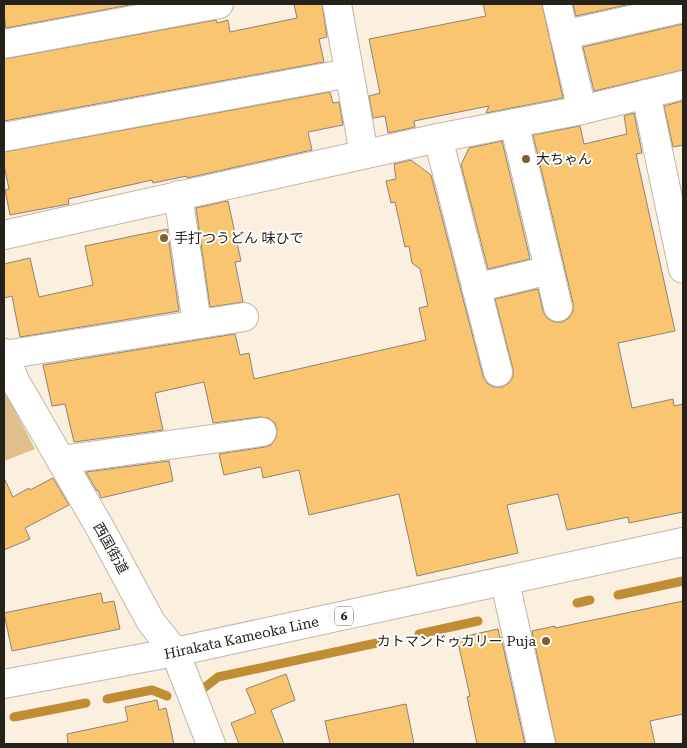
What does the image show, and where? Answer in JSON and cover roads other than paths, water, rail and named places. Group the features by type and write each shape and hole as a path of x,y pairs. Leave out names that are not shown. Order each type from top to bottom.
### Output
{"street":[{"path":"4,44 219,4"},
{"path":"337,4 364,154"},
{"path":"557,4 582,110"},
{"path":"564,35 683,8"},
{"path":"4,138 349,73"},
{"path":"4,235 364,154 582,110 683,85"},
{"path":"646,94 683,269"},
{"path":"514,123 558,306"},
{"path":"438,138 498,372"},
{"path":"178,195 197,324"},
{"path":"476,288 549,270"},
{"path":"4,354 244,317"},
{"name":"西国街道","path":"4,354 15,381 99,526 151,622 175,652 211,744"},
{"path":"61,460 262,432"},
{"name":"Hirakata Kameoka Line","path":"4,684 175,652 683,542"},
{"path":"505,582 540,744"}],"waterway":[{"path":"618,595 683,581"},
{"path":"577,603 590,600"},
{"path":"419,634 478,621"},
{"path":"204,688 218,677 386,641"},
{"path":"107,699 152,690 167,696"},
{"path":"14,717 86,703"}],"place":[{"name":"大ちゃん","path":"526,159"},
{"name":"手打つうどん 味ひで","path":"164,238"},
{"name":"カトマンドゥカリー Puja","path":"546,641"}]}
